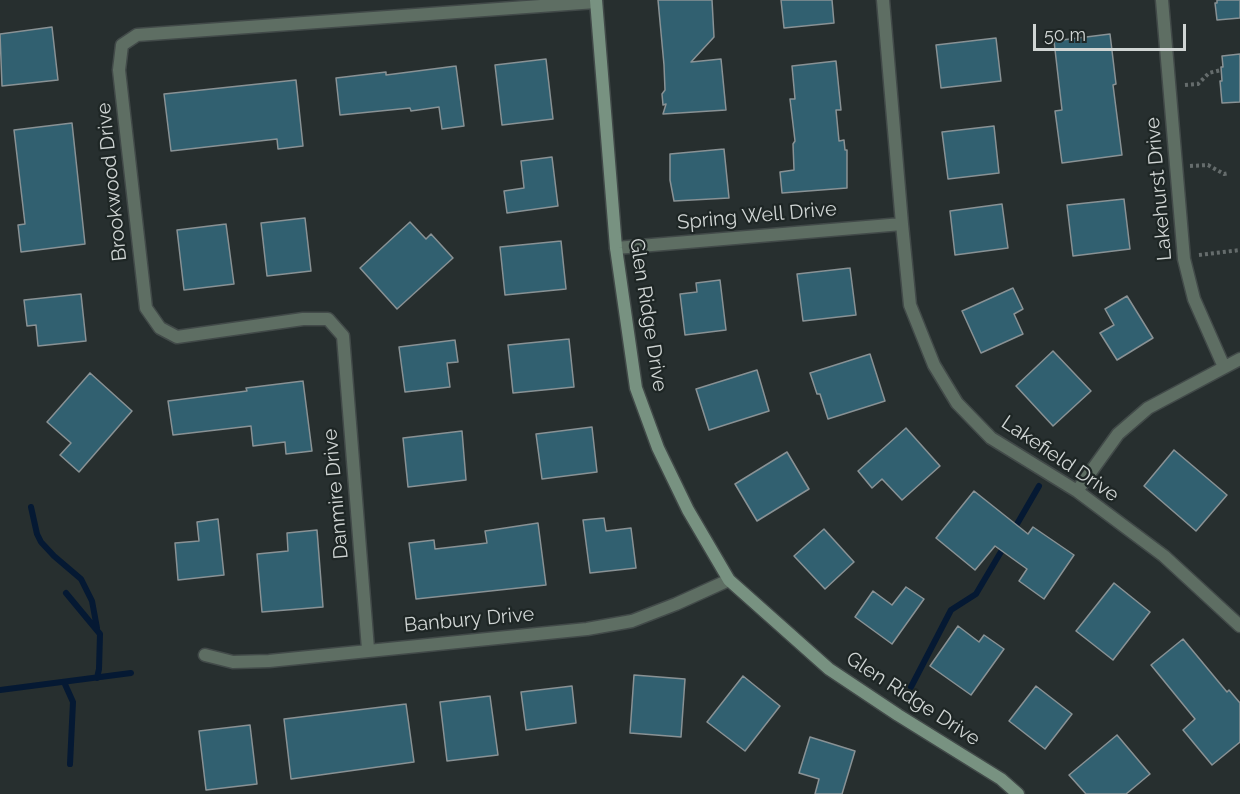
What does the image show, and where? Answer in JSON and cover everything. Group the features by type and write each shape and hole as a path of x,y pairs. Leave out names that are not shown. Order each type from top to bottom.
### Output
{"street":[{"name":"Lakefield Drive","path":"883,0 910,305 934,365 957,403 991,438 1077,491 1164,556 1240,626"},
{"name":"Lakehurst Drive","path":"1162,0 1184,257 1194,299 1224,367"},
{"name":"Brookwood Drive","path":"343,336 328,319 303,319 177,337 160,328 146,308 120,70 122,45 137,35 596,1"},
{"name":"Glen Ridge Drive","path":"596,1 616,248 636,388 658,448 688,510 729,580 829,669 1001,779 1018,794"},
{"name":"Spring Well Drive","path":"616,248 902,224"},
{"name":"Danmire Drive","path":"343,336 368,649"},
{"path":"1077,491 1118,434 1148,408 1240,359"},
{"name":"Banbury Drive","path":"205,655 233,662 269,660 587,628 632,621 729,580"}],"path":[{"path":"1170,86 1198,84 1209,73 1221,70"},
{"path":"1176,167 1208,165 1224,174 1229,173"},
{"path":"1184,257 1240,250"}],"building":[{"path":"658,0 712,0 714,37 691,62 721,59 726,110 663,114 666,104 663,105 662,94 665,90 664,65"},
{"path":"781,0 832,0 834,23 784,28"},
{"path":"1217,0 1240,0 1240,18 1217,20 1215,3"},
{"path":"52,27 58,80 2,86 0,34"},
{"path":"1110,34 1116,84 1113,85 1122,155 1062,163 1055,111 1062,110 1054,41"},
{"path":"996,38 1001,81 941,88 936,45"},
{"path":"1240,54 1240,102 1222,103 1220,81 1222,81 1222,56"},
{"path":"546,59 553,119 502,125 495,65"},
{"path":"836,61 841,110 836,110 839,141 844,140 845,150 847,150 847,188 782,193 780,172 794,170 793,144 795,141 790,99 795,99 792,66"},
{"path":"456,66 464,126 442,129 439,107 340,115 336,78 386,72 386,75"},
{"path":"296,80 303,146 278,149 277,139 171,151 164,94"},
{"path":"72,123 85,244 21,252 18,225 25,224 14,130"},
{"path":"994,126 999,173 948,179 942,132"},
{"path":"724,149 729,198 674,201 670,180 670,154"},
{"path":"552,157 558,206 507,213 504,191 524,188 521,161"},
{"path":"1124,199 1130,249 1073,256 1067,205"},
{"path":"1002,204 1008,248 955,255 950,211"},
{"path":"305,218 311,271 267,276 261,223"},
{"path":"410,222 426,239 431,234 453,258 397,309 360,268"},
{"path":"226,224 234,284 184,290 177,230"},
{"path":"561,241 566,289 505,295 500,247"},
{"path":"850,268 856,315 803,321 797,274"},
{"path":"720,280 726,330 685,335 680,294 697,292 696,283"},
{"path":"1013,288 1023,309 1014,314 1023,334 981,353 962,311"},
{"path":"81,294 86,341 38,346 36,325 27,326 24,300"},
{"path":"1127,296 1153,338 1117,360 1100,333 1114,325 1105,309"},
{"path":"569,339 574,387 513,393 508,345"},
{"path":"455,340 458,362 447,363 450,387 405,392 399,347"},
{"path":"1053,351 1091,391 1053,426 1016,386"},
{"path":"870,354 885,401 828,419 810,373"},
{"path":"757,370 769,411 709,430 696,389"},
{"path":"90,373 132,411 79,472 60,455 71,443 47,422"},
{"path":"303,381 312,451 286,454 285,442 253,446 251,426 173,435 168,401"},
{"path":"592,427 597,472 542,479 536,434"},
{"path":"906,428 940,466 902,500 882,479 872,488 858,471"},
{"path":"462,431 466,480 408,487 403,438"},
{"path":"1174,450 1227,495 1196,531 1144,486"},
{"path":"787,452 809,489 757,521 735,484"},
{"path":"974,491 1028,534 1033,527 1074,555 1044,599 1019,581 1027,569 995,546 975,570 936,538"},
{"path":"604,518 606,531 631,528 636,568 590,573 583,520"},
{"path":"218,519 224,575 178,580 175,543 199,541 197,522"},
{"path":"538,523 546,585 416,599 409,543 434,540 435,549 487,543 485,531"},
{"path":"824,529 854,562 825,589 794,556"},
{"path":"317,530 323,607 262,612 257,554 288,551 287,533"},
{"path":"1114,583 1150,612 1113,660 1076,631"},
{"path":"906,587 924,599 892,644 855,617 873,591 892,605"},
{"path":"958,626 979,642 984,635 1004,649 971,695 930,666"},
{"path":"1183,639 1227,692 1229,690 1240,703 1240,742 1212,765 1183,730 1195,719 1151,665"},
{"path":"634,675 685,679 681,737 630,733"},
{"path":"743,676 780,706 745,751 707,722"},
{"path":"572,686 576,723 526,730 521,692"},
{"path":"1036,686 1072,714 1045,749 1009,721"},
{"path":"490,696 498,755 447,761 440,702"},
{"path":"406,704 414,762 291,779 284,719"},
{"path":"250,725 257,784 206,790 199,731"},
{"path":"1117,735 1150,774 1126,794 1086,794 1069,775"},
{"path":"810,737 855,751 842,794 815,794 819,779 799,773"}],"waterway":[{"path":"1013,531 1039,486"},
{"path":"31,507 41,542 81,579 92,601 97,628"},
{"path":"911,687 951,610 976,594 1005,545"},
{"path":"66,593 100,634 97,678"},
{"path":"0,690 131,673"},
{"path":"64,682 73,702 70,764"}]}
